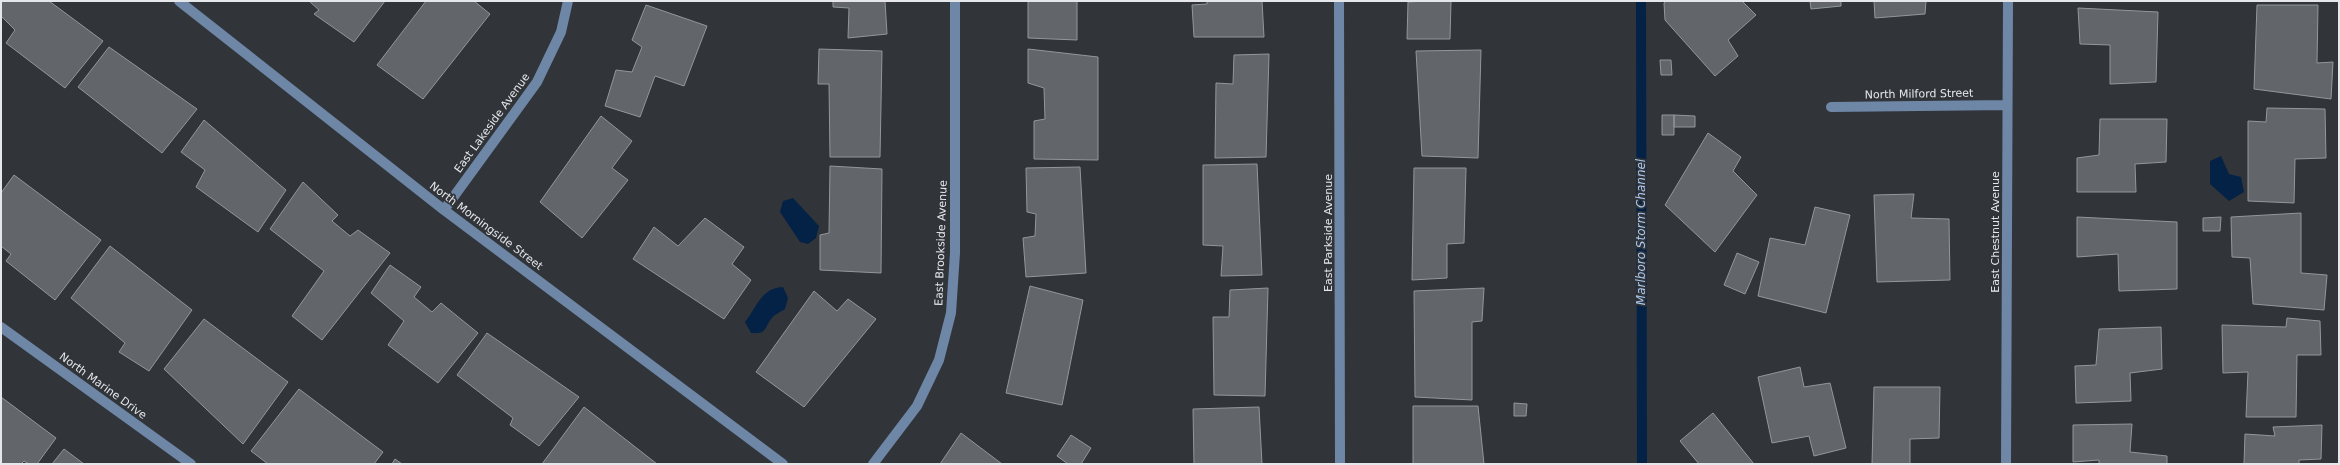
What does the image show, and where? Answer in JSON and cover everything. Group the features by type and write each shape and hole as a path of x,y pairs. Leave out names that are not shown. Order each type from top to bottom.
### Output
{"street":[{"name":"North Morningside Street","path":"180,1 444,210 783,464"},
{"name":"East Lakeside Avenue","path":"444,210 537,82 561,32 568,1"},
{"name":"East Brookside Avenue","path":"872,464 917,406 939,360 951,313 955,253 955,1"},
{"name":"East Parkside Avenue","path":"1339,1 1340,464"},
{"name":"East Chestnut Avenue","path":"2006,464 2008,1"},
{"name":"North Milford Street","path":"1831,107 2008,105"},
{"name":"North Marine Drive","path":"1,327 191,464"}],"water":[{"path":"2221,156 2229,174 2241,177 2244,192 2229,201 2210,184 2210,161"},
{"path":"793,198 819,226 816,238 808,244 800,242 780,212 783,201"},
{"path":"783,287 788,298 785,309 773,317 763,332 751,333 745,322 760,299 769,291"}],"building":[{"path":"1,1 49,1 103,41 65,88 6,43 15,30 1,16"},
{"path":"309,1 385,1 354,42 314,14 319,10"},
{"path":"426,1 474,1 490,14 423,99 377,65"},
{"path":"833,1 885,1 887,34 848,38 849,8 833,7"},
{"path":"1028,1 1077,1 1077,40 1028,38"},
{"path":"1207,1 1262,1 1264,37 1194,37 1192,5 1207,4"},
{"path":"1451,1 1450,39 1407,39 1408,2"},
{"path":"1666,1 1742,1 1756,15 1728,40 1738,56 1715,76 1665,20 1664,3"},
{"path":"1810,1 1841,1 1841,6 1811,9"},
{"path":"1874,1 1926,1 1925,14 1875,18"},
{"path":"646,5 707,26 684,86 655,76 640,117 605,106 616,70 632,72 642,47 632,40"},
{"path":"2257,5 2318,5 2317,63 2333,62 2331,99 2254,89"},
{"path":"2078,8 2158,12 2156,82 2110,84 2110,45 2080,44"},
{"path":"109,47 197,109 162,153 78,87"},
{"path":"819,49 882,51 880,157 830,157 829,84 818,84"},
{"path":"1028,49 1098,57 1098,160 1034,159 1034,121 1045,119 1044,88 1028,83"},
{"path":"1481,50 1478,158 1422,156 1416,51"},
{"path":"1269,54 1266,157 1215,158 1216,83 1233,84 1234,55"},
{"path":"1660,60 1671,60 1672,75 1661,75"},
{"path":"2267,108 2325,109 2326,158 2295,159 2294,203 2248,201 2248,121 2266,122"},
{"path":"1662,115 1674,115 1674,135 1662,135"},
{"path":"1674,115 1695,116 1695,127 1674,127"},
{"path":"601,116 632,141 612,168 628,180 582,238 540,202"},
{"path":"2100,119 2167,119 2166,162 2135,164 2136,192 2077,192 2077,158 2099,155"},
{"path":"204,120 286,190 258,232 196,187 205,170 181,152"},
{"path":"1708,133 1741,157 1733,171 1757,195 1715,252 1665,205"},
{"path":"1257,164 1262,275 1221,276 1223,246 1203,245 1203,165"},
{"path":"830,166 882,169 881,273 820,270 820,235 829,233"},
{"path":"1080,167 1086,273 1026,277 1023,238 1035,236 1036,214 1027,212 1026,168"},
{"path":"1414,168 1466,168 1464,243 1447,244 1447,278 1412,280"},
{"path":"14,175 101,240 55,300 6,261 11,254 1,246 1,193"},
{"path":"303,182 338,215 332,221 350,236 358,230 390,253 322,340 292,316 324,271 270,229"},
{"path":"1914,194 1911,218 1949,219 1950,280 1877,282 1874,195"},
{"path":"1815,207 1850,215 1826,313 1758,296 1770,238 1805,245"},
{"path":"2301,213 2301,273 2327,275 2324,310 2253,304 2250,258 2232,257 2231,217"},
{"path":"2077,217 2177,222 2177,289 2119,291 2118,254 2077,257"},
{"path":"2221,217 2220,231 2203,231 2203,218"},
{"path":"705,218 744,247 732,264 751,280 724,319 633,259 654,227 678,246"},
{"path":"110,246 192,310 149,371 119,352 125,343 71,298"},
{"path":"1737,253 1759,262 1745,294 1724,285"},
{"path":"390,265 421,287 414,297 432,312 441,303 478,333 438,383 388,345 404,321 371,293"},
{"path":"1030,286 1083,300 1062,405 1006,393"},
{"path":"1268,288 1265,396 1214,395 1213,317 1229,317 1230,290"},
{"path":"1484,288 1482,321 1472,322 1472,400 1415,397 1414,291"},
{"path":"814,291 837,311 848,299 876,319 804,407 756,372"},
{"path":"2287,318 2320,321 2321,355 2297,355 2296,417 2246,417 2248,372 2223,373 2222,325 2286,327"},
{"path":"204,319 288,382 243,444 164,369"},
{"path":"2161,327 2162,369 2130,373 2131,401 2076,403 2075,366 2096,365 2099,329"},
{"path":"487,333 579,397 539,446 510,425 513,418 457,375"},
{"path":"1800,367 1804,387 1830,383 1846,448 1814,456 1809,436 1772,443 1758,377"},
{"path":"1874,387 1940,387 1939,438 1910,439 1910,464 1872,464"},
{"path":"299,389 383,452 374,464 268,464 251,451"},
{"path":"1,397 56,438 37,464 29,464 24,461 21,464 1,464"},
{"path":"1514,403 1527,404 1526,416 1514,416"},
{"path":"1413,406 1478,406 1484,464 1413,464"},
{"path":"584,407 657,464 542,464"},
{"path":"1259,407 1262,464 1194,464 1193,409"},
{"path":"1713,413 1754,464 1699,464 1680,441"},
{"path":"2132,424 2130,452 2167,456 2167,464 2099,464 2099,460 2073,462 2073,425"},
{"path":"2322,425 2321,459 2299,460 2299,464 2244,464 2245,434 2275,436 2273,427"},
{"path":"961,433 1002,464 940,464"},
{"path":"1071,435 1091,448 1081,464 1068,464 1057,456"},
{"path":"64,449 84,464 52,464"},
{"path":"395,459 402,464 392,464"}],"waterway":[{"name":"Marlboro Storm Channel","path":"1641,1 1642,464"}]}
